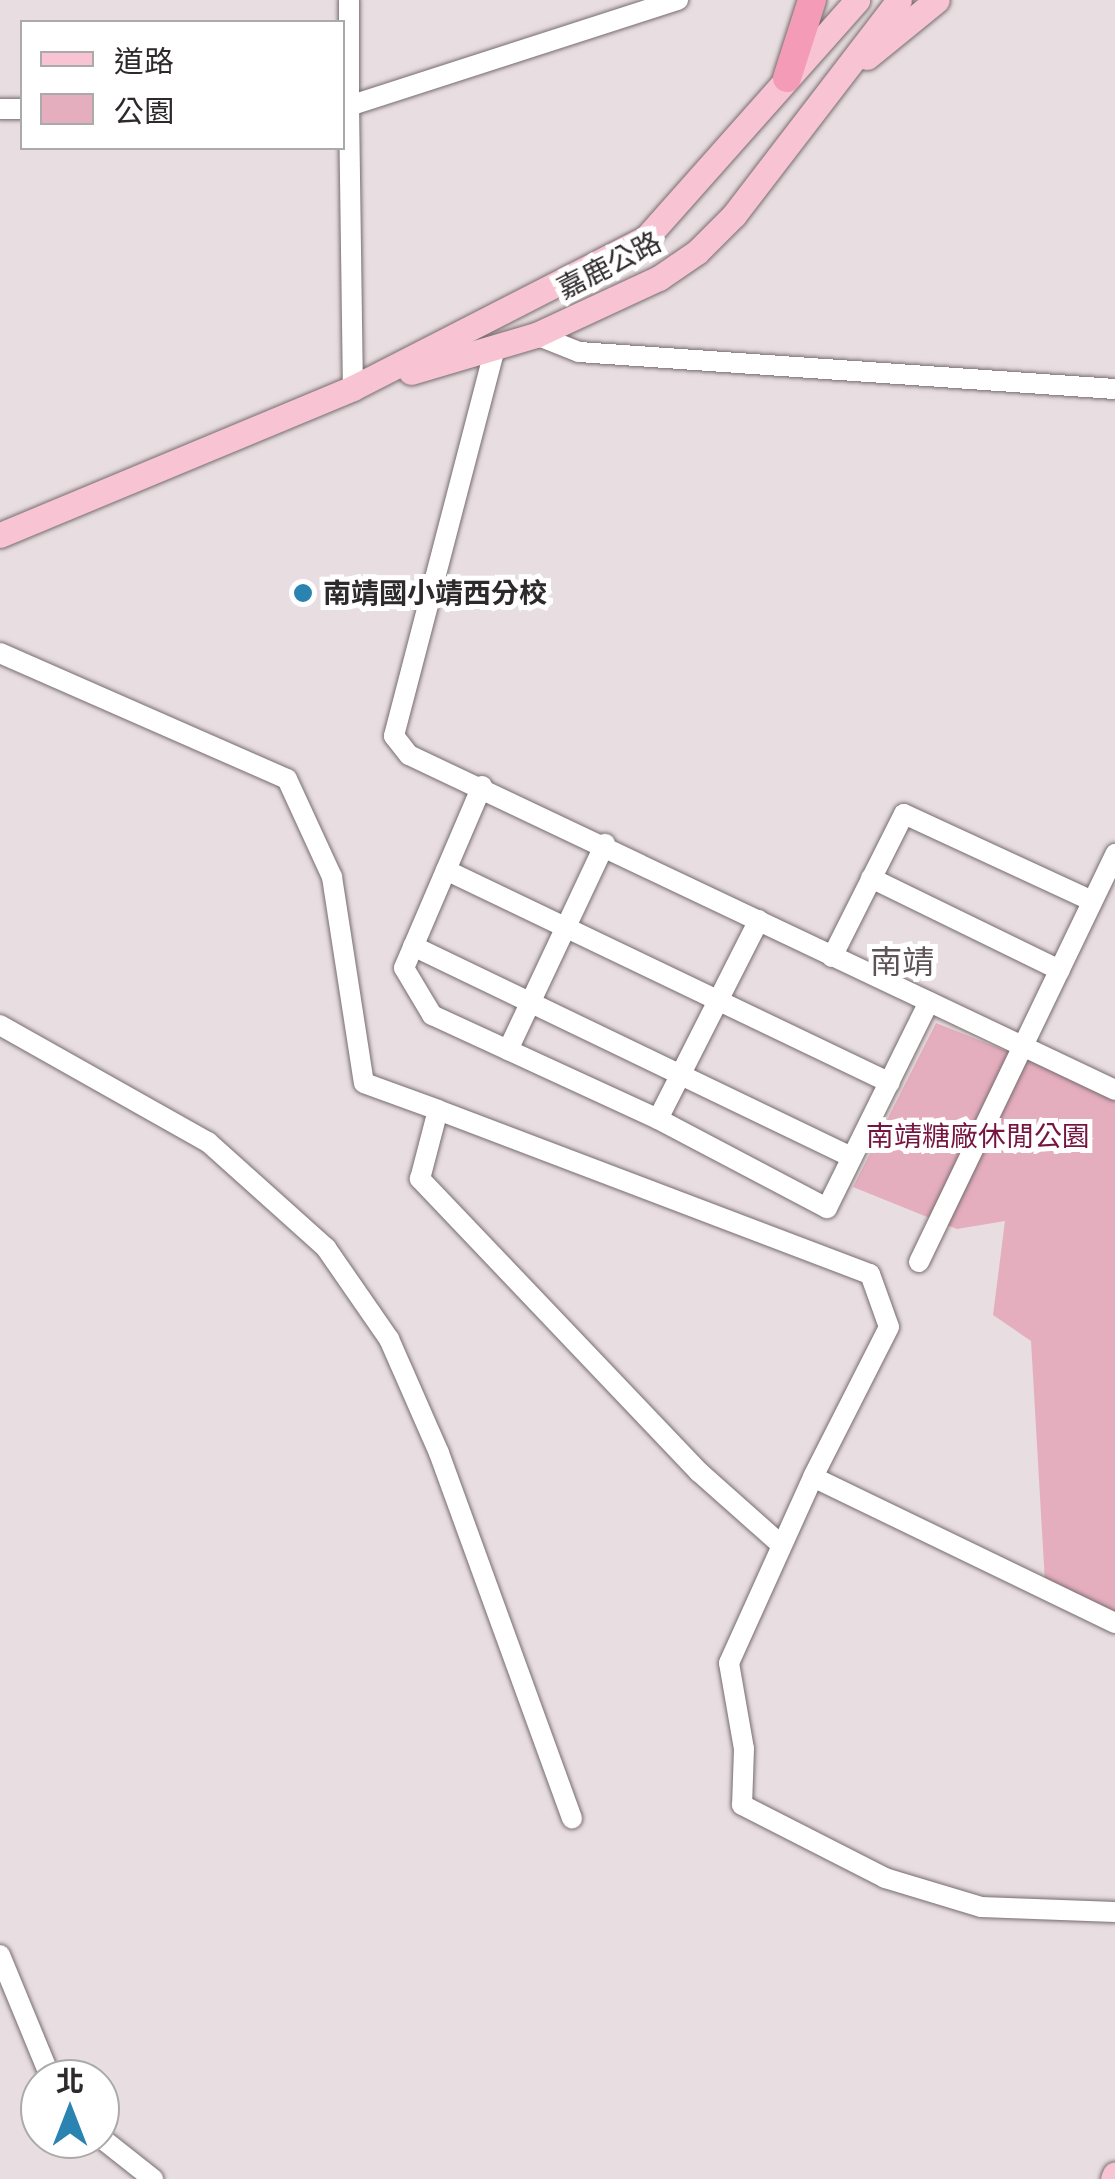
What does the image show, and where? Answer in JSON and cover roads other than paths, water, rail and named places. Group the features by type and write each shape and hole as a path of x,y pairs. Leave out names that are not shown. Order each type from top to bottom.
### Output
{"highway":[{"path":"787,78 812,0"}],"main road":[{"name":"嘉鹿公路","path":"0,535 353,388 646,238 857,0"},
{"name":"嘉鹿公路","path":"353,388 536,334 660,278 697,252 734,215 830,83 899,0"},
{"path":"830,83 937,0"}],"street":[{"path":"349,0 346,106 353,388"},
{"path":"346,106 678,0"},
{"path":"536,334 578,352 1115,388"},
{"path":"495,348 394,736 409,755 605,844 832,957 1115,1090"},
{"path":"0,653 287,779 332,877 364,1082 870,1274 889,1327 779,1543 729,1663 744,1750 742,1805 885,1878 981,1907 1115,1912"},
{"path":"482,786 404,968 432,1015 658,1119 828,1208 928,1002"},
{"path":"832,957 904,814 1092,901"},
{"path":"508,1050 605,844"},
{"path":"918,1262 1115,854"},
{"path":"446,870 890,1083"},
{"path":"871,878 1060,970"},
{"path":"658,1119 758,920"},
{"path":"413,946 852,1157"},
{"path":"0,1024 208,1142 326,1248 388,1340 439,1454 572,1819"},
{"path":"438,1110 420,1179 698,1472 779,1543"},
{"path":"813,1477 1115,1623"},
{"path":"0,1955 43,2059"},
{"path":"120,2153 152,2179"}],"place":[{"name":"南靖國小靖西分校","path":"303,593"}],"district":[{"name":"南靖","path":"902,962"}],"park label":[{"name":"南靖糖廠休閒公園","path":"978,1136"}]}
